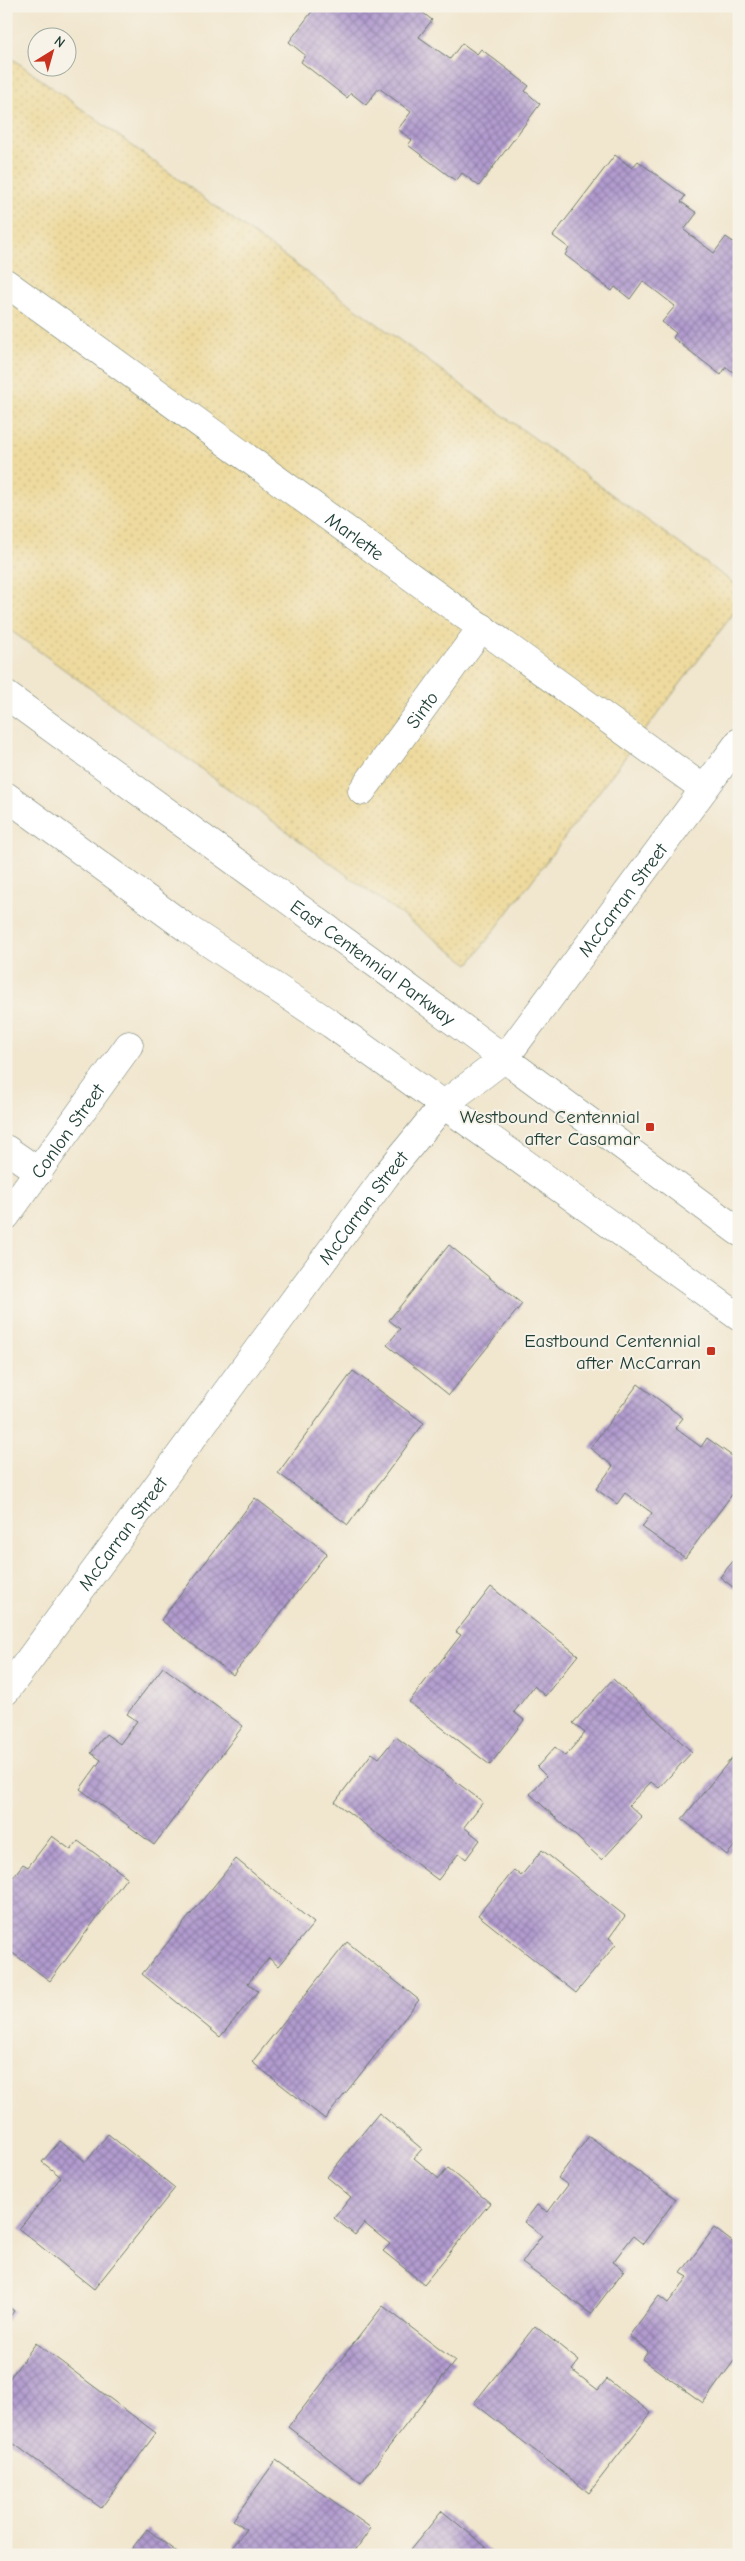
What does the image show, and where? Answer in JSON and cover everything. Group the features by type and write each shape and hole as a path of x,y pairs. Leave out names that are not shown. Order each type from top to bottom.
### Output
{"street":[{"name":"Marlette","path":"6,284 704,789"},
{"name":"Sinto","path":"362,791 482,627"},
{"name":"East Centennial Parkway","path":"6,695 505,1058 739,1232"},
{"name":"McCarran Street","path":"6,1691 381,1182 443,1105 505,1058 739,742"},
{"path":"6,796 188,929 331,1024 737,1313"},
{"name":"Conlon Street","path":"6,1216 129,1045"},
{"path":"6,1149 39,1172"}],"sand":[{"path":"6,54 28,70 28,78 39,78 739,587 739,606 469,964 6,627"}],"building":[{"path":"316,6 418,6 417,8 432,20 419,37 450,59 462,43 477,54 481,49 529,86 525,91 540,104 479,186 462,173 456,181 408,145 412,140 398,129 411,112 379,88 366,105 351,93 347,98 301,62 305,55 289,42"},
{"path":"615,155 632,168 638,161 685,196 681,202 697,213 684,230 714,253 726,237 739,246 739,376 726,367 721,375 673,338 676,333 662,322 675,306 643,281 630,299 615,287 612,291 565,255 569,248 553,236"},
{"path":"449,1245 522,1304 449,1395 387,1345 400,1329 389,1320"},
{"path":"353,1371 424,1423 348,1525 278,1473"},
{"path":"638,1384 683,1418 675,1428 701,1447 707,1438 739,1461 739,1485 685,1558 642,1527 652,1513 625,1493 617,1504 596,1489 613,1466 590,1448"},
{"path":"255,1498 327,1553 233,1675 161,1620"},
{"path":"739,1554 739,1592 720,1577"},
{"path":"491,1587 578,1655 545,1696 534,1686 514,1712 524,1720 490,1765 409,1702 461,1635 456,1632"},
{"path":"163,1667 243,1726 154,1845 80,1789 101,1760 91,1753 106,1734 120,1744 137,1721 127,1714"},
{"path":"613,1679 692,1752 659,1788 651,1782 629,1805 642,1817 602,1860 530,1794 546,1776 537,1767 555,1747 565,1756 585,1733 573,1723"},
{"path":"396,1737 483,1802 464,1827 480,1840 466,1859 459,1853 438,1880 335,1802 372,1753 379,1758"},
{"path":"739,1749 739,1846 736,1844 727,1855 682,1819"},
{"path":"52,1836 71,1850 78,1841 127,1877 50,1981 6,1948 6,1886 23,1864 28,1867"},
{"path":"542,1850 625,1916 609,1938 616,1944 576,1993 478,1915 514,1870 521,1876"},
{"path":"236,1859 314,1923 278,1966 269,1958 248,1983 258,1991 220,2037 142,1974"},
{"path":"347,1942 419,2000 325,2119 252,2062"},
{"path":"379,2113 422,2149 414,2158 439,2179 448,2168 490,2203 424,2284 383,2251 390,2244 364,2223 355,2235 334,2218 351,2197 327,2177"},
{"path":"108,2134 175,2188 94,2289 19,2229 61,2177 42,2162 60,2141 86,2162"},
{"path":"589,2136 676,2199 643,2244 633,2236 613,2262 624,2270 591,2314 522,2263 542,2235 524,2222 537,2205 548,2212 568,2185 558,2178"},
{"path":"714,2228 739,2247 739,2354 703,2403 642,2359 648,2351 629,2336 659,2296 668,2303 688,2277 681,2273"},
{"path":"6,2305 14,2311 6,2322"},
{"path":"383,2306 455,2361 361,2483 288,2427"},
{"path":"535,2326 579,2361 572,2370 598,2390 607,2379 651,2413 589,2493 474,2403"},
{"path":"36,2343 156,2433 101,2508 6,2438 6,2383"},
{"path":"276,2460 371,2528 352,2555 243,2555 233,2547 246,2529 233,2520"},
{"path":"442,2511 496,2555 406,2555"},
{"path":"147,2529 180,2555 127,2555"}],"place":[{"name":"Westbound Centennial after Casamar","path":"650,1127"},
{"name":"Eastbound Centennial after McCarran","path":"711,1351"}]}
